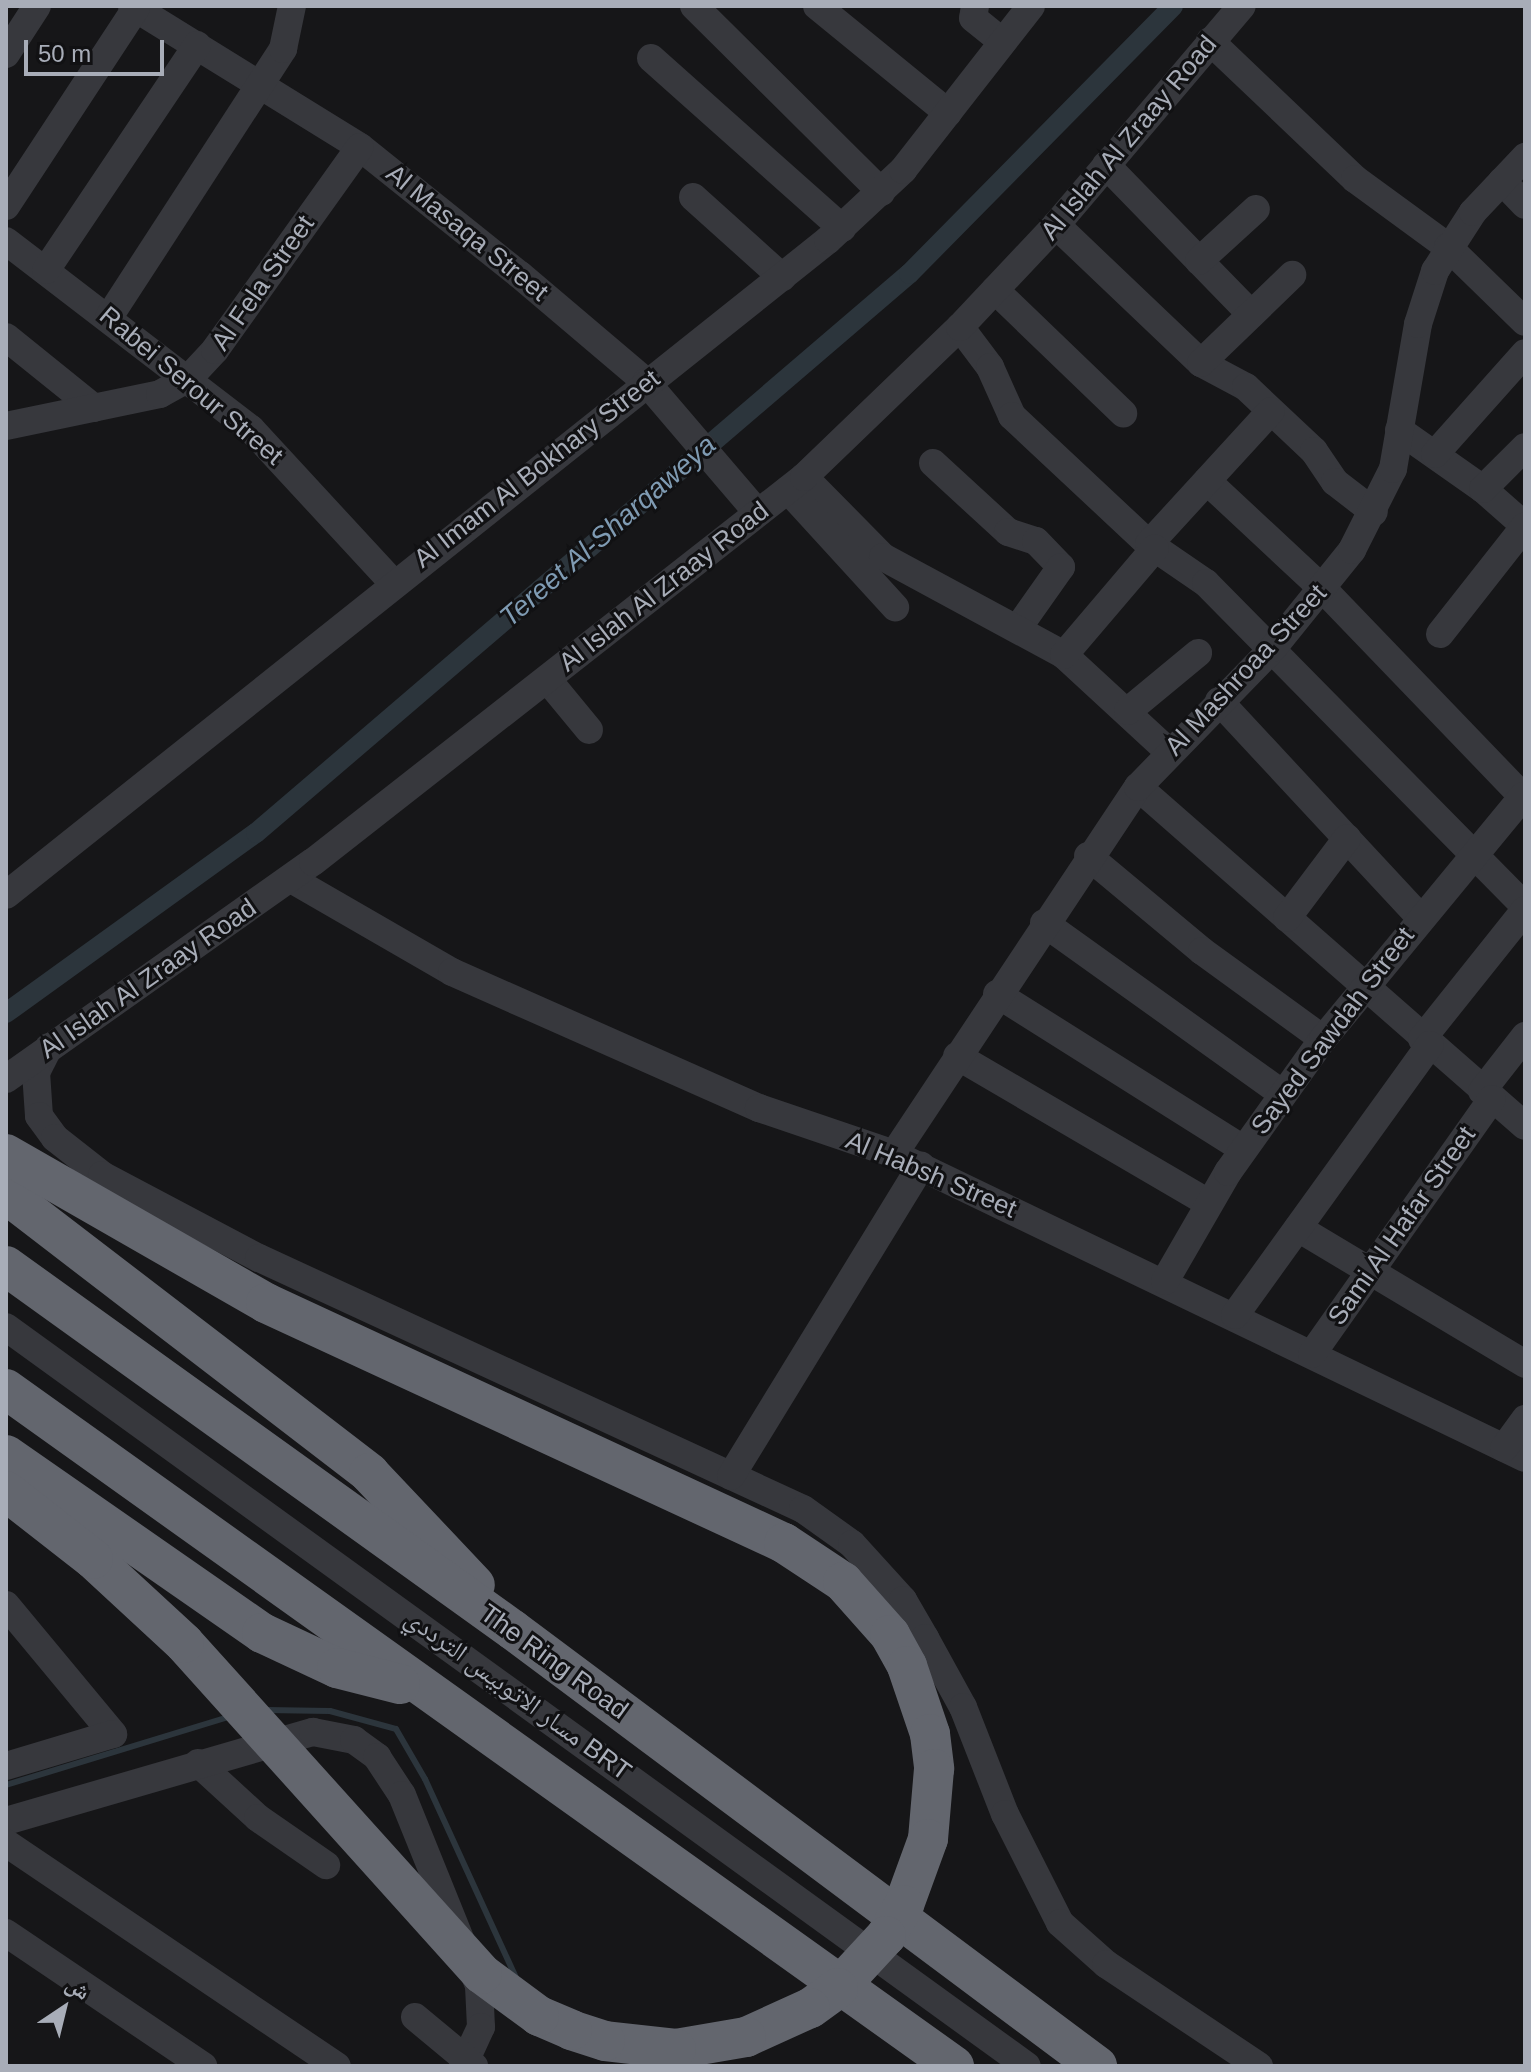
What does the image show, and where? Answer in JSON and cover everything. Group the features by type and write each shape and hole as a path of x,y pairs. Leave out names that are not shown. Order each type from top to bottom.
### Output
{"highway":[{"path":"6,1154 97,1211 266,1303 784,1543 843,1582 890,1635 912,1677 930,1734 934,1769 930,1827 904,1905 886,1936 838,1988 799,2014 746,2037 699,2047 640,2047 605,2041 550,2021 482,1974 184,1643 93,1559 6,1491"},
{"path":"6,1194 369,1473 441,1545 513,1630"},
{"name":"The Ring Road","path":"6,1266 513,1630 1097,2066"},
{"path":"6,1389 419,1688 954,2066"},
{"path":"6,1455 262,1633 337,1668 419,1688"}],"street":[{"path":"6,54 37,6"},
{"path":"109,317 283,49 292,6"},
{"path":"694,6 881,192"},
{"path":"817,6 948,113"},
{"path":"975,6 973,18 1003,42"},
{"name":"Al Imam Al Bokhary Street","path":"6,895 393,583 655,392 881,192 948,113 1031,6"},
{"name":"Al Islah Al Zraay Road","path":"6,1079 291,879 796,483 960,327 1056,225 1242,6"},
{"path":"6,206 134,7"},
{"name":"Al Masaqa Street","path":"134,7 360,147 655,392 758,513"},
{"path":"1210,41 1355,179 1448,247 1525,322"},
{"path":"46,270 197,45"},
{"path":"651,58 842,228"},
{"name":"Al Fela Street","path":"6,426 160,394 189,378 215,350 360,147"},
{"name":"Al Mashroaa Street","path":"894,1154 1088,856 1138,787 1168,751 1273,648 1323,589 1374,512 1393,469 1425,297 1448,247 1525,157"},
{"path":"1106,165 1251,314"},
{"path":"1502,181 1525,205"},
{"path":"693,197 782,277"},
{"path":"1199,261 1256,209"},
{"path":"1056,225 1201,363 1246,387 1314,451 1335,482 1374,512"},
{"name":"Rabei Serour Street","path":"6,241 189,378 290,468 393,583"},
{"path":"1201,363 1292,275"},
{"path":"995,290 1123,413"},
{"path":"960,327 990,367 1012,416 1152,546 1206,583 1525,908 1426,1042 1235,1315"},
{"path":"6,337 94,408"},
{"path":"1435,454 1525,353"},
{"path":"1064,655 1207,481 1271,411"},
{"path":"1399,430 1483,489 1524,524 1440,634"},
{"path":"1483,489 1525,447"},
{"path":"933,463 1008,532 1036,541 1061,567 1018,628"},
{"path":"1207,481 1323,589 1524,797"},
{"path":"796,483 895,607"},
{"path":"796,483 883,557 1064,655 1168,751"},
{"path":"1128,711 1198,653"},
{"path":"547,679 589,730"},
{"path":"1219,701 1421,918"},
{"path":"1138,787 1525,1126"},
{"name":"Sayed Sawdah Street","path":"1165,1281 1243,1149 1323,1039 1363,986 1524,797"},
{"path":"1287,918 1347,838"},
{"path":"1088,856 1202,951 1323,1039"},
{"name":"Al Habsh Street","path":"291,879 452,972 759,1108 921,1166 1165,1281 1514,1453"},
{"path":"1044,923 1283,1094"},
{"path":"997,994 1243,1149"},
{"name":"Sami Al Hafar Street","path":"1312,1354 1369,1274 1525,1036"},
{"path":"49,1047 36,1072 39,1116 55,1138 102,1175 259,1258 827,1523 903,1600 963,1707 1005,1814 1060,1923 1106,1964 1259,2066"},
{"path":"957,1056 1209,1203"},
{"path":"731,1476 921,1166"},
{"path":"1298,1228 1369,1274 1525,1364"},
{"name":"مسار الاتوبيس الترددي BRT","path":"6,1327 1027,2066"},
{"path":"1514,1453 1525,1419"},
{"path":"6,1605 113,1734 12,1756"},
{"path":"6,1821 198,1763 329,1731 354,1740 377,1757 411,1812 479,1986 481,2027 468,2064 415,2017"},
{"path":"198,1763 258,1818 326,1865"},
{"path":"6,1843 337,2066"},
{"path":"6,1933 203,2066"}],"waterway":[{"name":"Tereet Al-Sharqaweya","path":"6,1013 256,833 909,274 1173,6"},
{"path":"266,1710 330,1711 396,1729 425,1779 516,1978"},
{"path":"6,1785 232,1716"}]}
